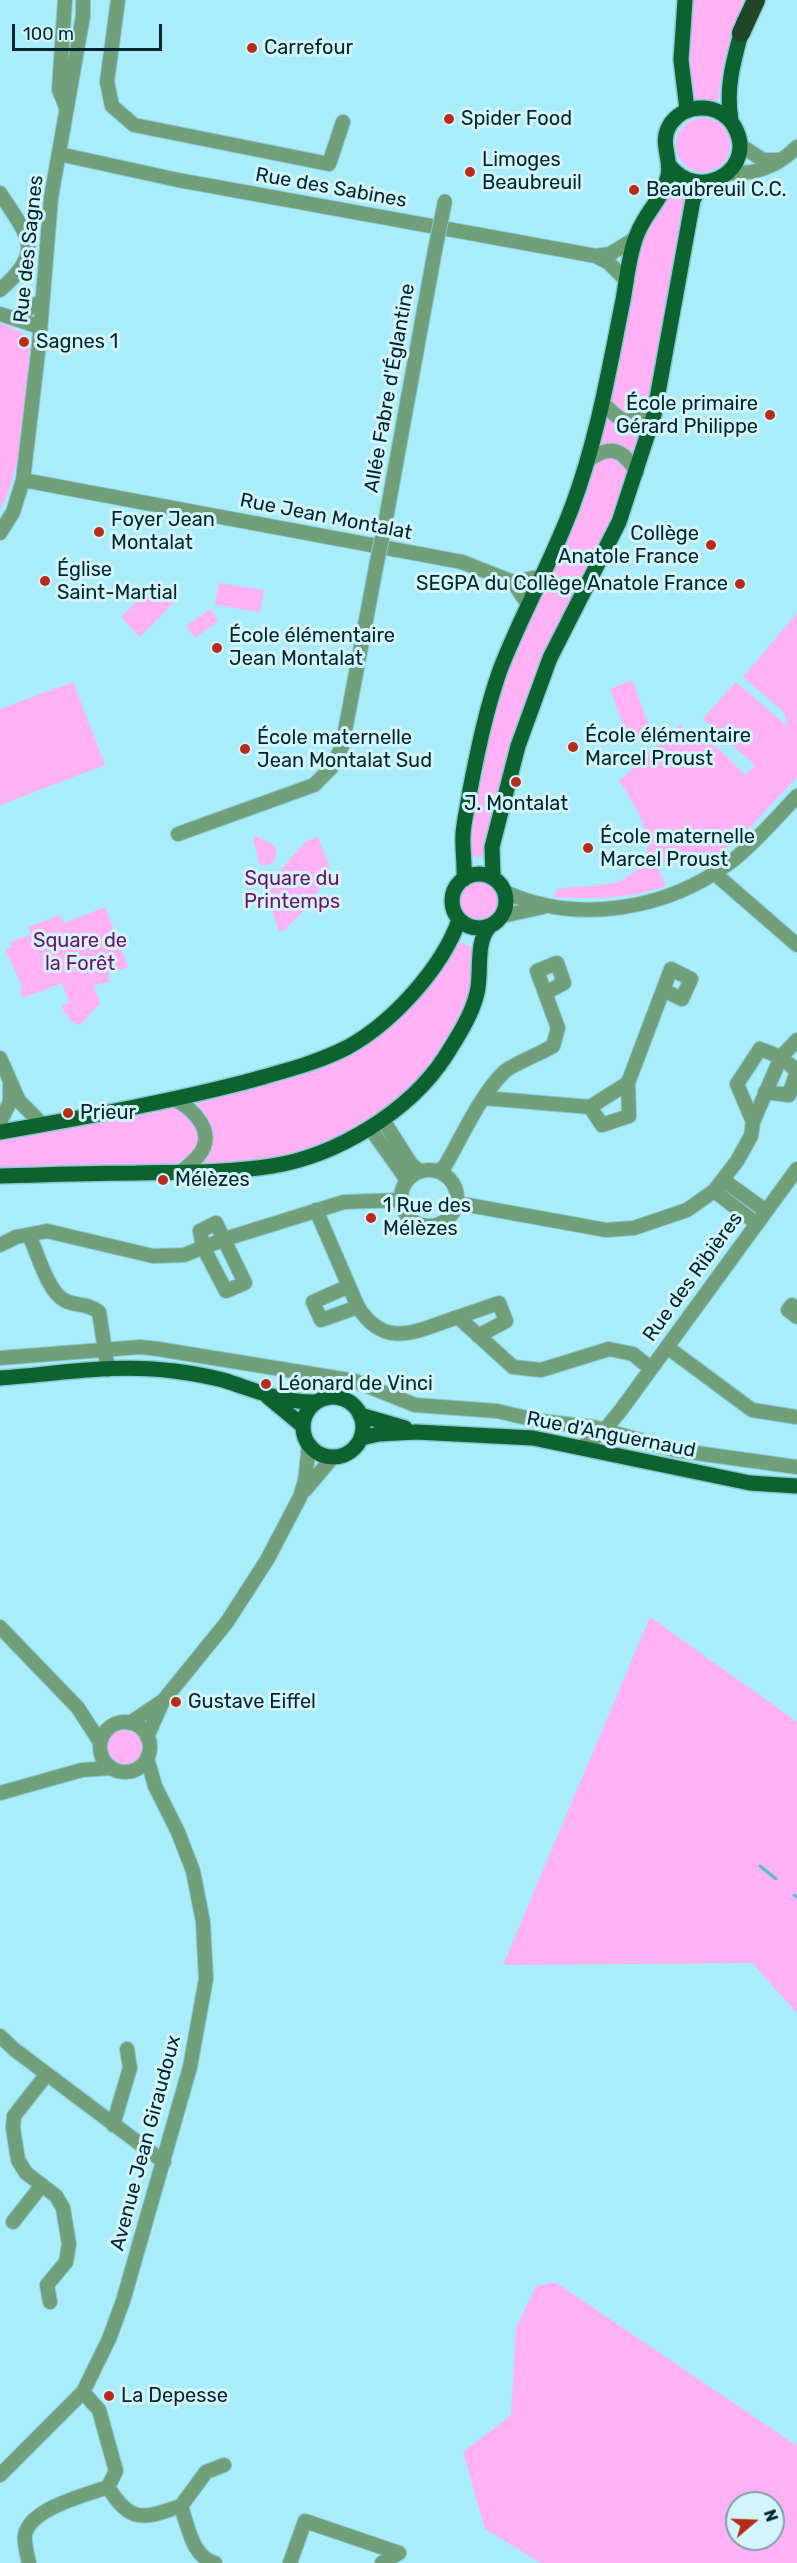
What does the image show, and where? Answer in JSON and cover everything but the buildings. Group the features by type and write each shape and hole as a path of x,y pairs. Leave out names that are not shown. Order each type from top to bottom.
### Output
{"highway":[{"path":"741,33 756,0"}],"main road":[{"path":"685,0 681,60 687,110"},
{"path":"731,121 728,92 750,0"},
{"path":"464,879 463,833 480,734 501,669 569,514 587,460 602,402 636,238 661,195 668,175 669,165 664,139 667,130 679,115 697,108 716,110 731,121 736,128 740,145 736,160 727,173 715,181 702,183 684,179 669,165"},
{"path":"493,878 492,847 518,746 550,658 619,522 637,472 654,415 693,200 702,183"},
{"path":"0,1176 181,1172 273,1166 321,1152 370,1128 415,1093 444,1059 471,1010 480,975 483,936 489,927 502,916 506,908 505,892 493,878 478,874 464,879 455,890 453,905 459,920 473,928 489,927"},
{"path":"0,1132 174,1099 296,1068 328,1057 360,1040 416,989 449,946 459,920"},
{"name":"Rue d'Anguernaud","path":"0,1378 108,1370 173,1370 220,1379 266,1396 302,1402 316,1402 330,1397 339,1397 355,1407 360,1414 416,1432"},
{"name":"Rue d'Anguernaud","path":"266,1396 303,1426"},
{"path":"316,1402 306,1412 303,1426 309,1445 319,1455 333,1457"},
{"path":"360,1414 363,1430 361,1438"},
{"name":"Rue d'Anguernaud","path":"333,1457 348,1454 361,1438 379,1434 416,1432 533,1438 750,1483 797,1486"}],"street":[{"path":"65,0 59,90 66,108"},
{"name":"Rue des Sagnes","path":"0,533 13,512 23,480 51,198 83,16 83,0"},
{"path":"118,0 107,82 112,106 134,125 329,164 343,122"},
{"path":"740,145 763,160 785,160"},
{"path":"727,173 753,174 785,160 797,147"},
{"name":"Rue des Sabines","path":"59,154 178,180 596,256 616,268 627,281"},
{"path":"0,193 26,233 29,252 19,274 0,290"},
{"name":"Allée Fabre d'Églantine","path":"178,834 314,785 331,768 342,747 445,201"},
{"path":"596,256 610,254 636,238"},
{"path":"7,316 42,301"},
{"path":"7,316 40,327"},
{"path":"602,402 617,418 632,423 654,415"},
{"path":"587,460 611,450 624,453 637,472"},
{"name":"Rue Jean Montalat","path":"23,480 462,562 513,582"},
{"path":"529,606 513,582 543,576"},
{"path":"502,916 545,907 595,909 639,904 676,893 714,873 753,843 797,796"},
{"path":"714,873 797,945"},
{"path":"505,892 545,907"},
{"path":"590,1107 602,1125 629,1116 628,1083 663,990"},
{"path":"439,1171 454,1184 457,1203 448,1219 432,1226 415,1222 403,1209 401,1200 401,1193 407,1180 419,1171 439,1171 445,1166 484,1098 506,1070 553,1046 558,1028 545,993"},
{"path":"457,1203 606,1230 634,1228 687,1210 718,1185 738,1161 751,1136 753,1122 781,1057 797,1040"},
{"path":"753,1122 736,1084 760,1049 781,1057 796,1071 789,1095 765,1092"},
{"path":"0,1058 19,1101 43,1125"},
{"path":"0,1122 10,1102 10,1080"},
{"path":"484,1098 590,1107 628,1083"},
{"path":"174,1099 200,1118 205,1135 201,1154 181,1172"},
{"path":"384,1119 411,1164 419,1171"},
{"path":"370,1128 407,1180"},
{"name":"Rue des Ribières","path":"582,1447 603,1432 621,1410 797,1169"},
{"path":"718,1185 765,1211"},
{"path":"718,1185 756,1224"},
{"path":"0,1245 47,1231 153,1256 184,1255 225,1239 344,1202 401,1200"},
{"path":"316,1210 358,1307 365,1318 383,1333 409,1333 499,1303 506,1321 478,1336"},
{"path":"29,1235 55,1294 73,1304 92,1306 99,1312 108,1370"},
{"path":"203,1247 226,1291 245,1283 225,1239"},
{"path":"349,1286 313,1302 321,1320 358,1307"},
{"path":"458,1317 513,1366 541,1370 609,1349 633,1354 650,1368"},
{"path":"0,1358 140,1347 158,1349 355,1381 415,1405 497,1411 540,1421 593,1427 603,1432 675,1450 797,1467"},
{"path":"667,1347 752,1410 797,1417"},
{"path":"621,1410 626,1437 639,1461"},
{"path":"147,1737 163,1701 199,1659 233,1613 267,1560 300,1497 305,1481 309,1445"},
{"path":"300,1497 333,1457"},
{"path":"0,1627 78,1708 100,1744 104,1761 111,1768"},
{"path":"82,1770 106,1731 163,1701"},
{"path":"78,1708 97,1719 123,1723 143,1730 149,1744 147,1758 136,1769 128,1772"},
{"name":"Avenue Jean Giraudoux","path":"0,2475 83,2392 109,2339 164,2162 190,2067 206,1979 203,1922 193,1871 178,1832 156,1786 147,1758"},
{"path":"0,1793 82,1770 111,1768 128,1772 156,1786"},
{"path":"0,2036 164,2162"},
{"path":"113,2125 130,2068 127,2049"},
{"path":"47,2074 14,2116 13,2128 18,2160 26,2173 56,2196 63,2208 69,2244 66,2262 47,2285 50,2302"},
{"path":"13,2222 42,2185"},
{"path":"29,2563 25,2535 31,2523 54,2506 108,2487 116,2471 99,2410 83,2392"},
{"path":"108,2487 116,2500 132,2513 146,2517 181,2506 206,2472 224,2465"},
{"path":"181,2506 197,2551 208,2561 215,2563"},
{"path":"290,2563 305,2521 399,2553 382,2563"}],"green space":[{"path":"691,0 743,0 724,61 719,99 715,102 695,101 688,41"},
{"path":"703,118 713,120 722,126 728,135 730,145 728,155 722,164 713,170 703,172 693,170 684,164 678,155 676,145 678,135 684,126 693,120"},
{"path":"674,182 690,189 648,408 640,414 623,416 611,404 611,393 644,233 668,197"},
{"path":"0,323 23,333 30,350 19,452 8,492 0,510"},
{"path":"606,413 647,422 634,462 595,450"},
{"path":"615,454 629,471 596,556 542,657 511,743 484,857 468,856 475,797 502,681 594,461"},
{"path":"157,580 177,599 140,637 121,617"},
{"path":"219,583 264,590 260,612 215,605"},
{"path":"210,609 218,621 195,638 186,626"},
{"path":"797,613 797,777 739,839 700,868 690,851 657,865 666,886 611,897 554,897 557,889 618,882 643,863 647,852 644,827 639,814 619,781 681,724 690,740 698,733 745,775 755,765 703,719 736,682 788,727 784,712 743,677"},
{"path":"632,680 651,731 629,740 610,689"},
{"path":"73,682 105,765 0,805 0,709"},
{"path":"256,836 275,846 274,860 268,865 260,865 253,838"},
{"name":"Square du Printemps","path":"318,837 330,868 312,903 283,931 279,931 265,888 306,841"},
{"path":"479,882 493,887 498,901 493,915 479,920 465,915 460,901 465,887"},
{"name":"Square de la Forêt","path":"105,907 128,967 108,974 110,982 93,985 100,1003 80,1025 70,1021 67,1013 65,1014 62,1006 69,1003 62,983 23,998 20,990 23,988 5,949 12,947 10,942 31,935 28,927 60,915 64,923"},
{"path":"457,941 475,948 473,982 466,1008 431,1063 397,1099 356,1129 310,1150 263,1161 194,1164 207,1122 196,1100 306,1072 357,1050 380,1034 401,1014"},
{"path":"180,1106 195,1118 200,1135 196,1147 189,1155 169,1166 0,1171 0,1137"},
{"path":"650,1617 797,1722 797,2013 752,1963 503,1965"},
{"path":"125,1730 137,1735 142,1747 137,1759 125,1764 113,1759 108,1747 113,1735"},
{"path":"555,2282 797,2446 797,2563 541,2563 485,2529 463,2452 511,2415 516,2328 536,2286"}],"waterway":[{"path":"760,1866 776,1879"}],"place":[{"name":"Carrefour","path":"252,48"},
{"name":"Spider Food","path":"449,119"},
{"name":"Limoges Beaubreuil","path":"470,172"},
{"name":"Beaubreuil C.C.","path":"634,190"},
{"name":"Sagnes 1","path":"24,342"},
{"name":"École primaire Gérard Philippe","path":"770,415"},
{"name":"Foyer Jean Montalat","path":"99,532"},
{"name":"Collège Anatole France","path":"711,545"},
{"name":"Église Saint-Martial","path":"45,581"},
{"name":"SEGPA du Collège Anatole France","path":"740,584"},
{"name":"École élémentaire Jean Montalat","path":"217,648"},
{"name":"École élémentaire Marcel Proust","path":"573,747"},
{"name":"École maternelle Jean Montalat Sud","path":"245,749"},
{"name":"J. Montalat","path":"516,782"},
{"name":"École maternelle Marcel Proust","path":"588,848"},
{"name":"Prieur","path":"68,1113"},
{"name":"Mélèzes","path":"163,1180"},
{"name":"1 Rue des Mélèzes","path":"371,1218"},
{"name":"Léonard de Vinci","path":"266,1384"},
{"name":"Gustave Eiffel","path":"176,1702"},
{"name":"La Depesse","path":"109,2396"}]}
